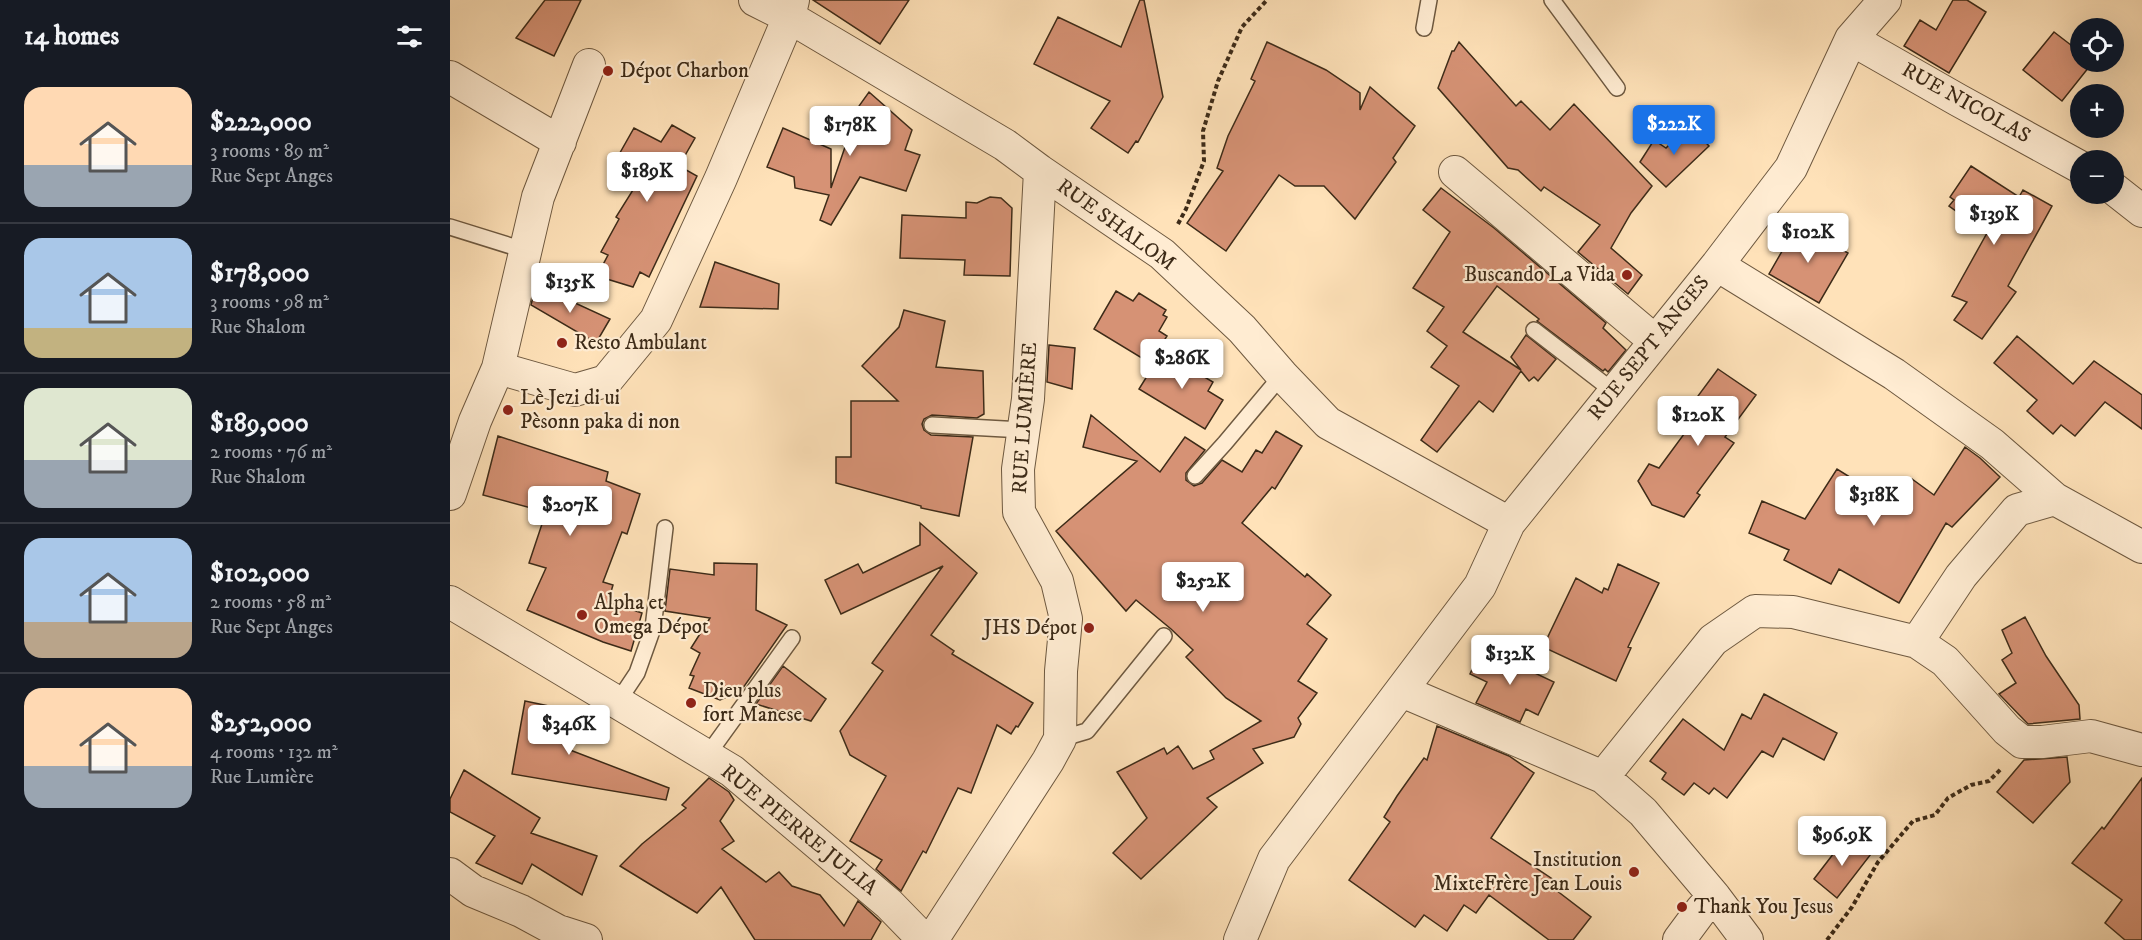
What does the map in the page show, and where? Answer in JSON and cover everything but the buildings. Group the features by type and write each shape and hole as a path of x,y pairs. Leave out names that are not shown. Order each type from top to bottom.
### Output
{"street":[{"name":"RUE SHALOM","path":"755,0 791,9 1005,145 1162,254 1242,329 1328,423 1509,523"},
{"name":"RUE SEPT ANGES","path":"1240,940 1274,859 1480,586 1509,523 1717,265 1791,168 1851,39 1885,0"},
{"path":"498,368 575,390 606,381 656,320 722,178 791,9"},
{"name":"RUE NICOLAS","path":"1851,39 2070,162"},
{"path":"450,494 498,368 538,197 589,65"},
{"path":"450,78 560,142"},
{"name":"RUE LUMIÈRE","path":"932,940 1060,739 1061,671 1066,619 1057,580 1019,512 1018,469 1028,399 1040,171"},
{"path":"1455,172 1655,341"},
{"path":"2124,197 2142,211"},
{"path":"1717,265 1894,374 1992,444 2055,499 2142,547"},
{"path":"1917,642 1961,576 2017,510 2055,499"},
{"name":"RUE PIERRE JULIA","path":"450,602 732,771 889,904 924,940"},
{"path":"1603,777 1713,640 1755,611 1793,612 1917,642 1944,661 2007,730 2022,742 2091,736 2142,750"},
{"path":"1402,690 1603,777 1643,812 1714,896 1747,940"},
{"path":"450,874 473,891 521,911 565,937"},
{"path":"1679,940 1714,896"}],"lane":[{"path":"1424,28 1429,0"},
{"path":"1552,0 1617,88"},
{"path":"450,227 527,251"},
{"path":"1534,330 1614,391"},
{"path":"1195,476 1282,375"},
{"path":"932,424 1024,430"},
{"path":"617,703 638,673 653,628 665,528"},
{"path":"1060,739 1087,731 1164,636"},
{"path":"706,757 792,638"}],"path":[{"path":"1162,254 1186,209 1204,161 1203,131 1218,81 1242,27 1267,0"},
{"path":"1827,940 1852,907 1878,862 1913,821 1935,814 1948,798 1971,785 1989,781 2007,764 2022,742"}],"place":[{"name":"Dépot Charbon","path":"608,71"},
{"name":"Buscando La Vida","path":"1627,275"},
{"name":"Resto Ambulant","path":"562,343"},
{"name":"Lè Jezi di ui Pèsonn paka di non","path":"508,410"},
{"name":"Alpha et Omega Dépot","path":"582,615"},
{"name":"JHS Dépot","path":"1089,628"},
{"name":"Dieu plus fort Manese","path":"691,703"},
{"name":"Institution MixteFrère Jean Louis","path":"1634,872"},
{"name":"Thank You Jesus","path":"1682,907"}]}
